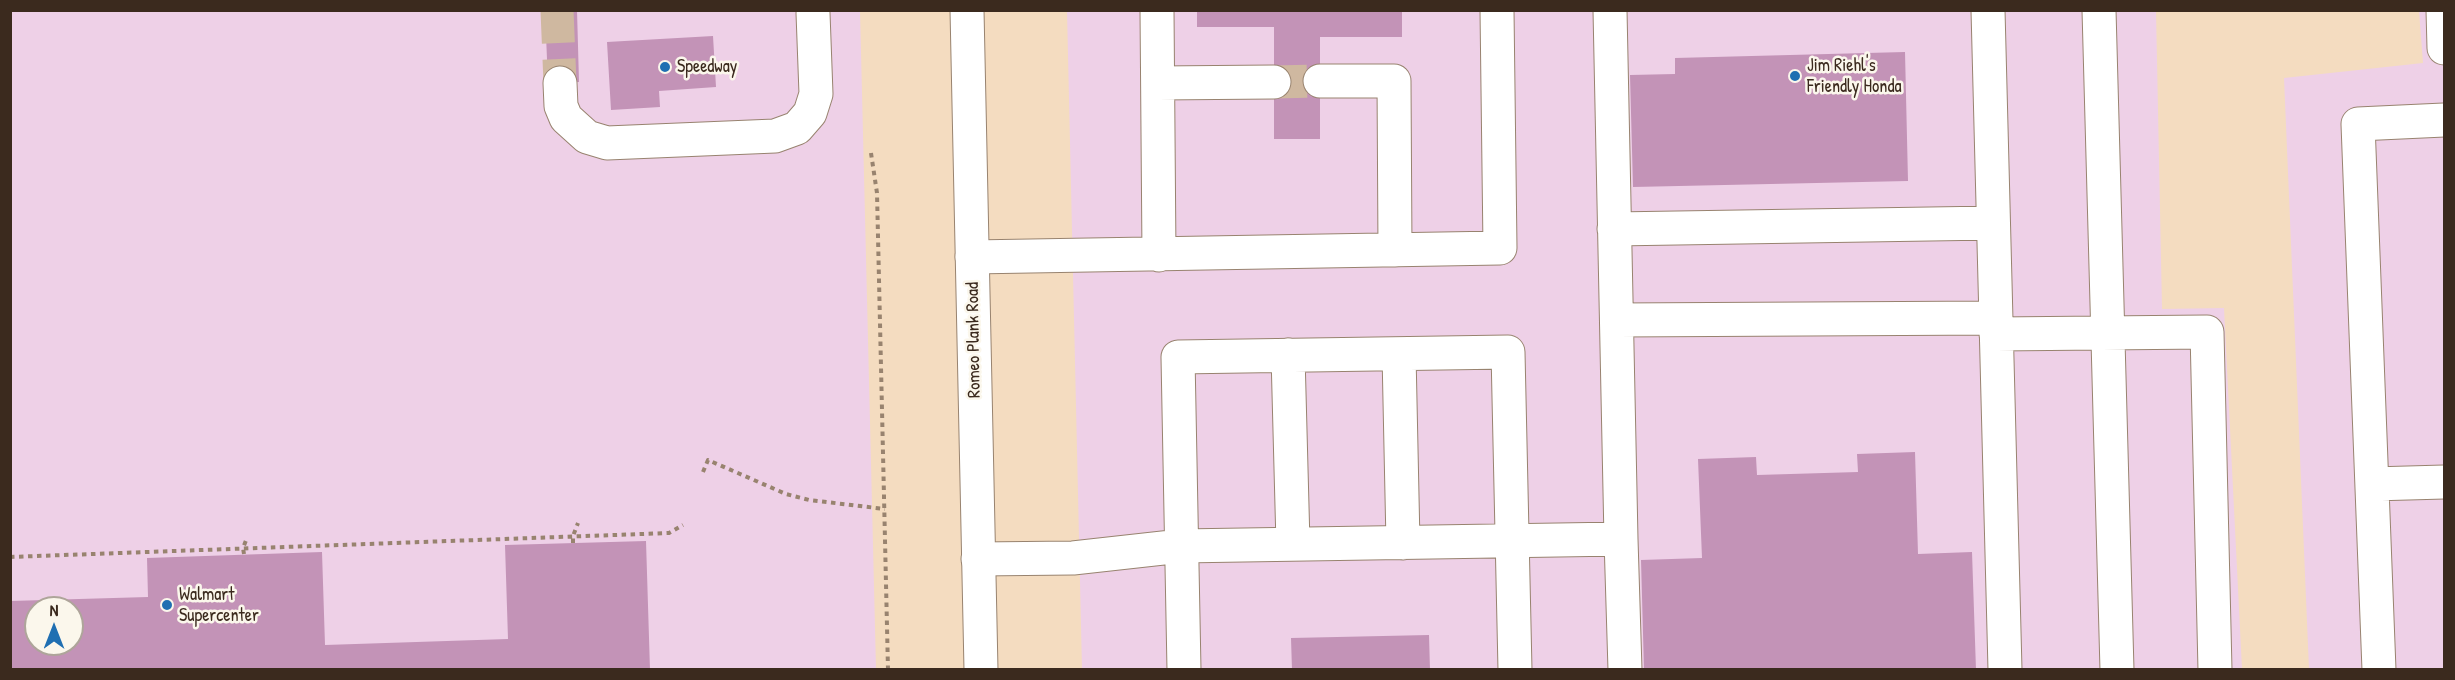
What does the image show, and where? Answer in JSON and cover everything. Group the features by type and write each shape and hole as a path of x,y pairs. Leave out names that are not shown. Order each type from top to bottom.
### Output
{"main road":[{"name":"Romeo Plank Road","path":"966,10 981,669"},
{"path":"1157,10 1159,255"},
{"path":"972,257 1500,249 1497,10"},
{"path":"1610,10 1625,669"},
{"path":"1988,10 2005,669"},
{"path":"2099,10 2117,669"},
{"path":"2443,10 2445,48"},
{"path":"560,83 561,106 566,118 587,137 607,143 775,136 797,129 810,113 816,94 813,14"},
{"path":"1320,81 1394,81 1395,250"},
{"path":"1158,83 1274,82"},
{"path":"2379,669 2358,124 2445,120"},
{"path":"1614,229 1993,223"},
{"path":"1617,320 1996,326 2108,332 2207,332 2215,669"},
{"path":"1184,669 1178,357 1508,352 1515,669"},
{"path":"1400,354 1403,543"},
{"path":"1288,356 1293,544"},
{"path":"2372,484 2445,482"},
{"path":"978,559 1072,558 1181,546 1621,540"}],"path":[{"path":"871,153 877,193 888,669"},
{"path":"703,472 708,460 786,494 809,500 885,509"},
{"path":"573,543 578,523"},
{"path":"10,557 669,533 683,525"},
{"path":"244,554 243,548 247,538"}],"shaded area":[{"path":"10,11 860,11 876,669 11,669"},
{"path":"1067,11 2156,11 2162,309 2224,308 2242,669 1082,669"},
{"path":"2419,11 2444,11 2444,669 2309,669 2284,78 2423,63"}],"building":[{"path":"545,10 577,10 579,82 548,84"},
{"path":"1197,10 1402,10 1402,37 1320,37 1320,139 1274,139 1274,27 1197,27"},
{"path":"713,36 716,87 659,91 660,107 611,110 607,42"},
{"path":"1905,52 1908,181 1633,187 1630,75 1675,74 1675,58"},
{"path":"1915,452 1918,554 1972,552 1976,670 1644,670 1641,560 1702,558 1698,459 1756,457 1757,475 1858,472 1857,454"},
{"name":"Walmart Supercenter","path":"646,541 650,670 10,670 10,601 24,601 24,656 84,656 84,599 148,597 147,558 322,552 325,645 508,639 505,545"},
{"path":"1429,635 1430,670 1292,670 1291,638"}],"tunnel":[{"path":"557,10 560,83"},
{"path":"1274,82 1320,81"}],"place":[{"name":"Speedway","path":"665,67"},
{"name":"Jim Riehl's Friendly Honda","path":"1795,76"},
{"name":"Walmart Supercenter","path":"167,605"}]}
